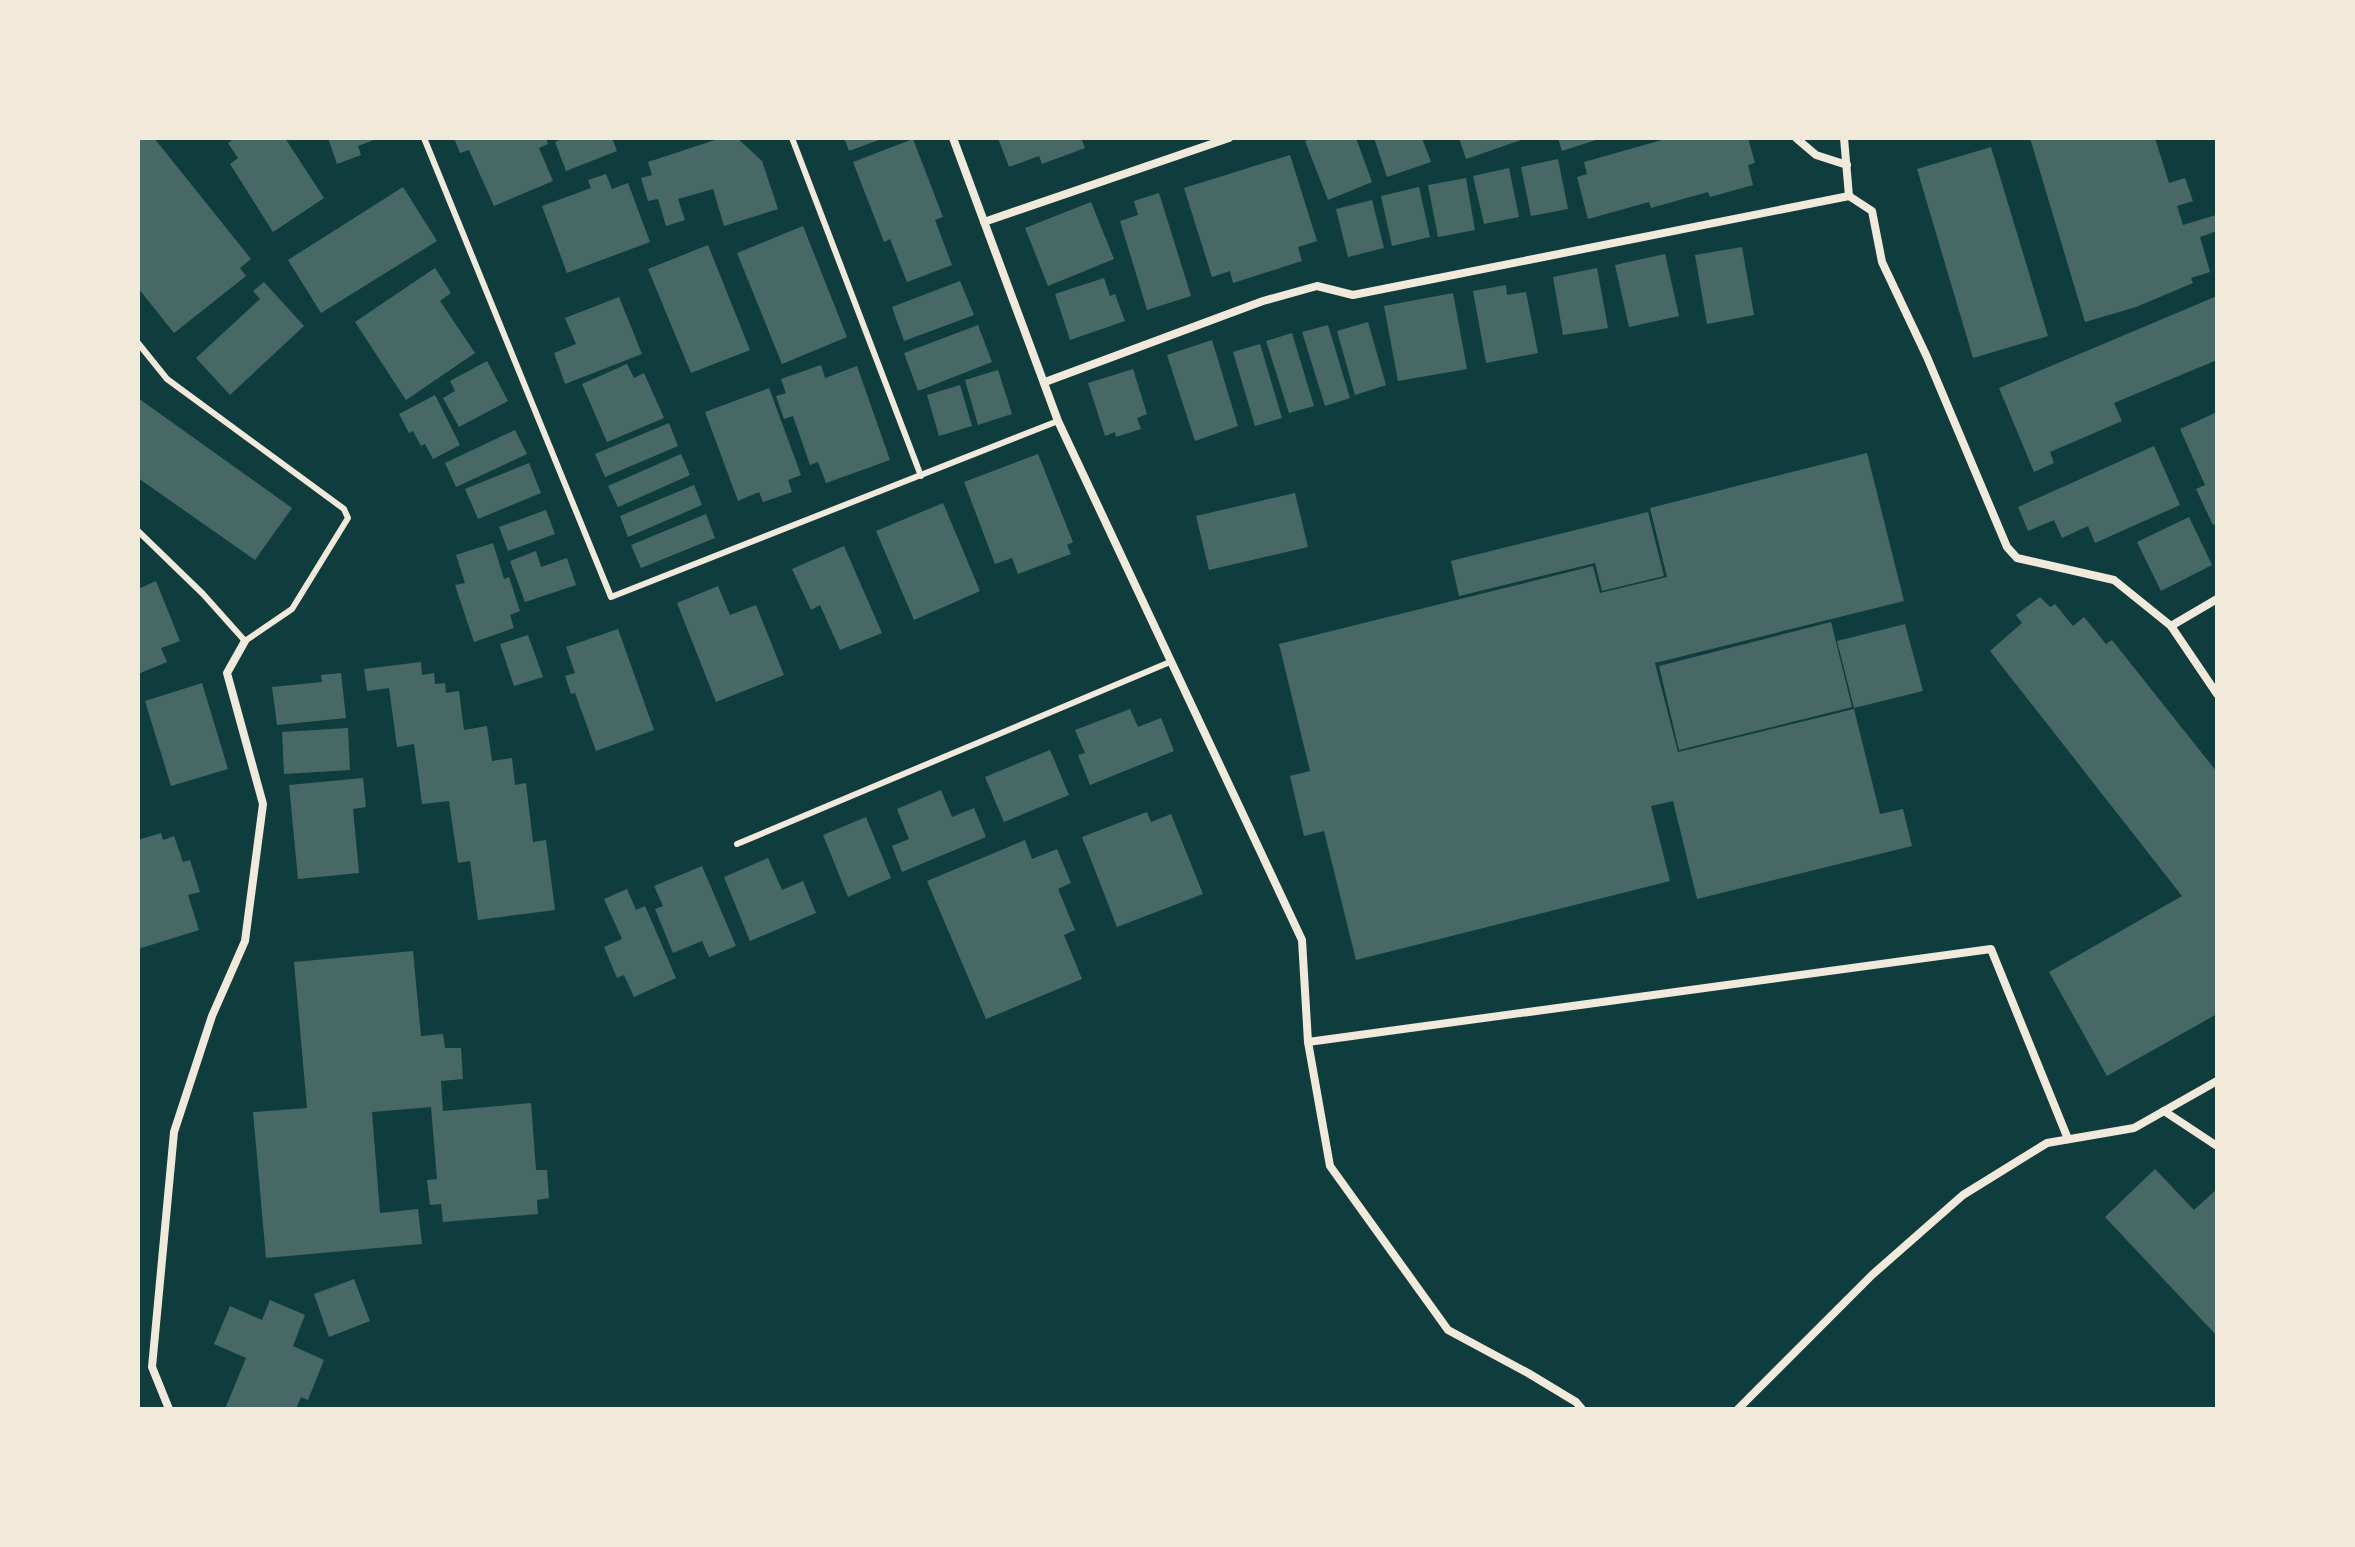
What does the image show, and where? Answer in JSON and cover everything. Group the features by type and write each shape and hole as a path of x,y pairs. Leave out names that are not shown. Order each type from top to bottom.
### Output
{"street":[{"path":"953,138 1058,421 1302,940 1308,1042 1330,1166 1448,1330 1528,1373 1576,1402 1582,1409"},
{"path":"1796,138 1816,155 1847,165"},
{"path":"1844,138 1849,196"},
{"path":"984,222 1223,139"},
{"path":"1045,382 1263,301 1317,286 1353,295 1849,196 1872,211 1882,262 1927,357 2007,547 2017,558 2114,580 2171,626 2217,694"},
{"path":"2171,626 2217,599"},
{"path":"169,1409 152,1367 174,1132 212,1016 245,941 263,804 227,673 245,641"},
{"path":"1308,1042 1991,949 2068,1139"},
{"path":"1738,1409 1872,1275 1963,1195 2047,1143 2134,1128 2217,1081"},
{"path":"2164,1111 2217,1146"}],"lane":[{"path":"424,138 611,597 1058,421"},
{"path":"792,138 921,476"},
{"path":"138,343 167,379 344,509 348,518 292,609 245,641 192,583 138,531"},
{"path":"737,844 1170,662"}],"building":[{"path":"138,138 154,138 251,259 240,268 246,276 174,333 138,288"},
{"path":"235,138 285,138 324,198 273,232 230,164 238,158 228,143"},
{"path":"328,138 379,138 358,146 361,155 337,164"},
{"path":"454,138 546,138 548,144 539,148 553,181 494,206 469,150 460,153"},
{"path":"564,138 612,138 617,151 566,171 555,142"},
{"path":"721,138 737,138 762,161 778,209 724,226 713,189 678,199 685,220 666,226 658,199 648,201 641,178 652,175 648,162"},
{"path":"844,138 884,138 849,151"},
{"path":"998,138 1081,138 1085,148 1042,164 1039,156 1009,167"},
{"path":"1313,138 1356,138 1372,182 1328,200 1305,141"},
{"path":"1374,138 1422,138 1431,162 1387,177"},
{"path":"1459,138 1524,138 1524,139 1466,159"},
{"path":"1558,138 1599,138 1599,139 1562,151"},
{"path":"1669,138 1748,138 1755,163 1748,165 1753,185 1710,197 1708,192 1651,208 1649,202 1588,219 1577,177 1587,174 1584,162"},
{"path":"2030,138 2155,138 2169,183 2185,178 2193,201 2177,206 2183,225 2216,215 2217,231 2200,237 2210,272 2191,278 2193,283 2136,307 2085,322"},
{"path":"913,139 943,217 935,220 952,265 907,282 890,239 884,242 853,162"},
{"path":"1991,147 2048,336 1973,358 1917,169"},
{"path":"1290,155 1317,241 1298,247 1302,261 1233,283 1230,271 1212,277 1184,188"},
{"path":"1558,159 1568,209 1531,216 1521,167"},
{"path":"1509,168 1519,217 1484,224 1473,176"},
{"path":"606,174 612,189 628,183 650,242 567,273 542,206 591,188 588,180"},
{"path":"1466,178 1475,230 1438,237 1428,185"},
{"path":"403,187 437,241 321,313 288,260"},
{"path":"1419,187 1430,237 1392,246 1381,196"},
{"path":"1159,193 1191,296 1147,310 1120,221 1138,215 1134,201"},
{"path":"1372,200 1384,248 1348,257 1336,209"},
{"path":"1091,202 1114,259 1048,286 1025,228"},
{"path":"803,226 847,337 782,364 737,253"},
{"path":"708,245 750,350 691,373 648,269"},
{"path":"1742,247 1754,315 1707,324 1695,255"},
{"path":"1665,254 1679,316 1629,327 1615,265"},
{"path":"435,268 451,293 440,301 475,353 406,400 355,322"},
{"path":"1597,268 1608,328 1563,335 1553,277"},
{"path":"1104,278 1110,296 1115,294 1125,321 1070,340 1055,294"},
{"path":"960,281 974,315 904,341 892,307"},
{"path":"264,282 304,326 230,395 196,358 260,299 253,291"},
{"path":"1506,285 1507,295 1526,292 1538,353 1486,363 1473,291"},
{"path":"1453,293 1467,369 1398,381 1384,306"},
{"path":"2217,296 2217,360 2114,403 2122,421 2050,452 2054,463 2034,472 1999,388"},
{"path":"619,297 642,354 565,384 554,353 576,344 565,318"},
{"path":"1368,322 1386,385 1355,395 1337,331"},
{"path":"978,325 992,362 918,391 904,353"},
{"path":"1328,325 1350,398 1325,406 1302,332"},
{"path":"1292,333 1314,406 1289,413 1266,341"},
{"path":"1212,340 1238,426 1195,441 1167,355"},
{"path":"1260,344 1282,418 1255,426 1233,352"},
{"path":"487,361 508,401 459,427 443,398 455,391 450,381"},
{"path":"627,364 634,378 644,373 664,418 607,442 582,384"},
{"path":"821,365 825,378 857,366 890,460 826,483 818,462 810,465 793,416 784,419 776,396 786,393 781,379"},
{"path":"1133,369 1147,414 1137,418 1141,429 1116,437 1115,432 1105,436 1088,383"},
{"path":"998,370 1012,414 978,425 965,380"},
{"path":"960,385 972,426 939,436 927,395"},
{"path":"769,388 801,475 788,480 792,492 763,502 759,492 738,501 705,412"},
{"path":"435,395 460,445 433,459 413,431 409,433 399,414"},
{"path":"138,398 292,508 255,560 138,478"},
{"path":"2217,412 2217,523 2213,525 2196,489 2205,485 2180,429"},
{"path":"669,423 678,446 605,477 595,454"},
{"path":"515,430 527,454 456,487 445,463"},
{"path":"2154,446 2180,505 2095,543 2088,526 2062,538 2054,520 2028,531 2018,507"},
{"path":"1867,453 1904,601 1655,663 1678,752 1854,709 1880,814 1903,809 1912,846 1697,899 1673,801 1651,806 1670,881 1356,960 1324,831 1304,836 1290,776 1310,771 1279,644 1593,566 1600,593 1667,577 1650,508"},
{"path":"681,454 690,475 618,507 608,486"},
{"path":"1038,454 1073,542 1067,545 1071,554 1018,574 1012,558 995,564 964,482"},
{"path":"529,463 541,493 478,519 465,489"},
{"path":"694,485 702,505 628,537 620,516"},
{"path":"1295,493 1308,547 1209,570 1196,516"},
{"path":"943,503 980,591 914,620 876,531"},
{"path":"546,510 555,534 508,551 499,527"},
{"path":"1648,512 1664,576 1602,591 1595,563 1459,596 1451,561"},
{"path":"706,514 715,538 641,568 631,545"},
{"path":"2189,517 2212,565 2161,591 2137,542"},
{"path":"493,543 504,579 509,577 520,611 510,615 514,628 474,642 455,585 465,583 456,555"},
{"path":"844,546 882,633 840,650 820,605 811,610 792,569"},
{"path":"536,551 541,567 567,558 576,585 525,602 510,561"},
{"path":"156,581 180,641 161,648 167,662 138,674 138,589"},
{"path":"718,586 730,615 756,605 784,675 716,702 677,603"},
{"path":"2040,597 2050,607 2055,604 2073,626 2084,617 2106,644 2112,640 2217,772 2217,1014 2107,1076 2049,972 2182,896 1990,651 2022,623 2016,615"},
{"path":"1831,622 1852,707 1679,750 1659,666"},
{"path":"1905,624 1923,691 1854,708 1837,641"},
{"path":"618,629 654,730 596,751 575,693 571,694 565,676 575,673 566,647"},
{"path":"528,635 543,677 514,686 500,644"},
{"path":"421,662 422,675 434,673 435,684 445,683 446,693 459,691 464,730 487,726 492,761 512,758 515,785 526,783 533,842 546,840 555,910 478,920 470,861 458,863 449,801 422,804 414,744 397,747 389,688 367,691 364,669"},
{"path":"341,673 346,718 277,725 272,687 322,682 321,675"},
{"path":"202,683 228,769 171,786 145,701"},
{"path":"1130,709 1138,727 1161,718 1174,751 1090,785 1078,755 1085,753 1075,730"},
{"path":"348,728 350,770 284,774 282,732"},
{"path":"1050,750 1069,795 1004,822 985,777"},
{"path":"363,778 366,807 353,809 359,873 298,879 289,785"},
{"path":"941,790 952,817 974,808 986,837 902,872 892,846 909,839 897,809"},
{"path":"1147,812 1151,822 1171,814 1203,894 1117,927 1082,837"},
{"path":"866,817 891,878 848,897 823,835"},
{"path":"161,833 163,840 174,836 183,862 190,860 200,892 188,895 199,930 138,949 138,840"},
{"path":"1025,840 1032,859 1057,849 1071,883 1058,889 1075,930 1064,935 1082,979 986,1019 927,881"},
{"path":"768,858 782,890 803,881 816,913 750,941 724,877"},
{"path":"702,866 736,946 709,957 702,941 673,953 655,909 663,906 654,886"},
{"path":"627,889 636,910 645,906 676,978 634,997 624,975 617,978 604,947 622,939 604,899"},
{"path":"413,951 421,1036 443,1034 445,1048 461,1048 463,1079 441,1081 443,1111 531,1103 536,1170 547,1170 549,1198 537,1200 538,1214 443,1222 441,1204 430,1205 427,1180 437,1179 431,1107 372,1112 380,1213 418,1209 422,1244 266,1258 253,1112 307,1108 294,962"},
{"path":"2155,1169 2194,1210 2217,1189 2217,1336 2105,1217"},
{"path":"354,1279 370,1321 329,1337 314,1294"},
{"path":"270,1300 305,1315 293,1346 324,1360 308,1400 301,1397 296,1409 225,1409 246,1358 214,1344 230,1306 262,1320"}]}
